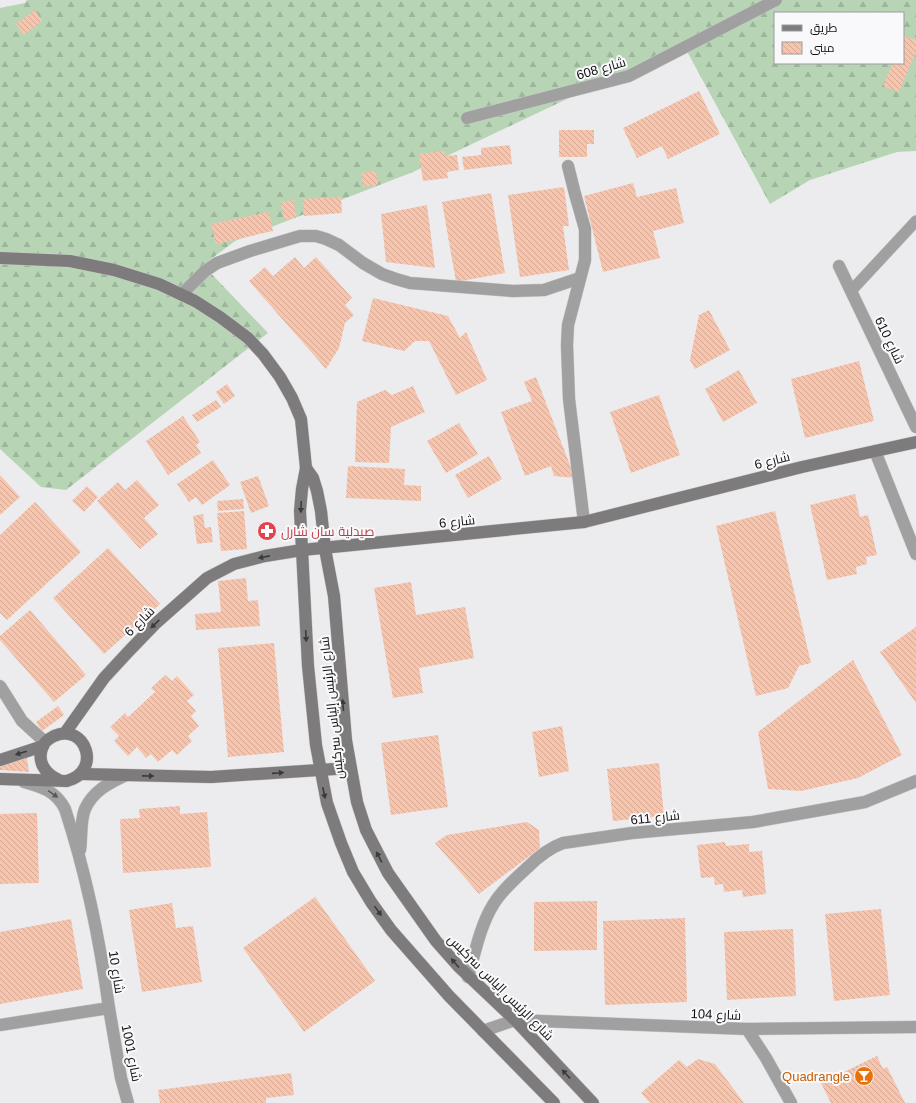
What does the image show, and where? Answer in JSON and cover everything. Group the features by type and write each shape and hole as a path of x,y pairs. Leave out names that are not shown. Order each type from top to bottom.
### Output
{"main road":[{"name":"شارع الرئيس إلياس سركيس","path":"0,258 70,261 114,270 159,284 182,294 220,317 248,338 280,376 301,419 306,468 300,511 308,666 316,745 326,803 341,844 353,872 371,902 391,930 449,996 554,1103"},
{"name":"شارع 6","path":"65,733 104,678 155,624 207,578 234,564 265,556 302,550 325,549 584,522 802,467 916,442"},
{"name":"شارع الرئيس إلياس سركيس","path":"306,468 313,478 321,512 325,549 334,596 346,740 357,802 366,830 388,873 436,941 468,977 515,1020 593,1103"},
{"path":"0,779 17,780 59,780 67,780 81,774 87,760 87,752 79,739 73,735 65,733 51,737 44,744 40,754 44,771 51,777 59,780"},
{"path":"0,760 44,744"},
{"path":"81,774 211,777 350,768"}],"street":[{"name":"شارع 608","path":"467,118 629,76 776,0"},
{"path":"568,166 574,194 585,229 585,260 568,325 567,345 569,398 584,522"},
{"path":"182,294 205,271 217,263 250,251 300,236 316,236 326,239 338,245 363,263 382,274 410,283 513,292 544,290 580,278"},
{"name":"شارع 610","path":"839,266 916,427"},
{"path":"875,451 916,554"},
{"path":"0,686 22,721 44,744"},
{"path":"79,857 85,809 95,793 102,787 126,775"},
{"name":"شارع 10","path":"0,1025 108,1008 104,970 87,889 67,815 60,800 40,787 17,780"},
{"name":"شارع 611","path":"468,977 481,932 493,905 510,883 544,852 554,846 563,843 632,833 753,822 865,802 916,781"},
{"name":"شارع 1001","path":"108,1008 121,1078 128,1103"},
{"path":"483,1031 515,1020"},
{"name":"شارع 104","path":"515,1020 747,1029 916,1027"},
{"path":"747,1029 766,1058 791,1103"}],"lane":[{"path":"851,291 916,221"}],"green space":[{"path":"27,0 916,0 916,151 897,152 810,180 770,204 683,44 413,172 235,241 203,265 268,333 66,490 41,487 0,449 0,8 25,3"}],"building":[{"path":"35,10 42,21 24,35 16,24"},
{"path":"904,36 916,40 916,51 899,92 883,86 893,64 904,64"},
{"path":"699,91 720,134 668,159 662,146 637,158 623,128"},
{"path":"559,130 594,130 594,144 587,144 587,157 559,157"},
{"path":"510,145 512,164 464,170 462,157 481,155 481,148"},
{"path":"444,151 445,156 457,155 459,170 447,172 448,178 423,181 419,154"},
{"path":"376,171 378,185 363,187 362,173"},
{"path":"633,183 637,197 676,188 684,223 653,231 660,258 603,272 584,196"},
{"path":"564,187 569,226 563,226 569,270 520,277 508,195"},
{"path":"491,193 505,273 456,282 442,202"},
{"path":"341,197 342,213 304,216 303,199"},
{"path":"294,200 296,218 284,220 281,202"},
{"path":"427,205 435,268 386,262 381,214"},
{"path":"269,212 273,231 216,244 211,224"},
{"path":"295,257 304,268 316,257 352,298 345,305 354,315 345,323 339,348 326,369 249,281 265,267 273,276"},
{"path":"373,298 448,316 460,338 466,332 487,380 456,395 429,341 415,341 404,351 362,341"},
{"path":"709,310 730,350 695,369 690,360 699,315"},
{"path":"859,361 874,421 805,438 791,379"},
{"path":"739,370 757,403 723,422 705,389"},
{"path":"536,377 575,478 554,476 551,466 525,476 501,412 532,401 524,382"},
{"path":"227,384 235,396 224,404 216,392"},
{"path":"413,386 425,412 391,427 389,463 355,462 357,402 385,390 392,395"},
{"path":"659,395 680,455 631,473 610,412"},
{"path":"216,400 221,407 197,422 192,415"},
{"path":"183,416 200,442 196,445 201,453 168,475 146,441"},
{"path":"459,423 478,454 446,473 427,441"},
{"path":"489,456 502,479 468,498 455,475"},
{"path":"213,460 230,485 202,505 196,497 189,502 177,484"},
{"path":"348,466 405,469 404,485 421,486 421,501 346,498"},
{"path":"0,475 20,497 0,515"},
{"path":"258,476 269,506 251,513 240,482"},
{"path":"137,480 159,505 144,518 158,534 140,549 97,501 118,482 125,490"},
{"path":"87,486 98,497 84,512 72,501"},
{"path":"855,494 860,517 868,515 877,555 866,557 867,564 856,567 857,574 827,580 810,505"},
{"path":"243,499 244,509 218,511 217,501"},
{"path":"35,502 81,552 7,620 0,613 0,535"},
{"path":"244,511 247,549 221,551 217,513"},
{"path":"775,511 811,663 799,666 788,688 756,696 716,526"},
{"path":"203,514 205,528 211,527 213,542 197,544 193,516"},
{"path":"108,548 160,604 104,654 53,598"},
{"path":"246,578 248,601 258,600 260,626 196,630 195,614 221,612 218,581"},
{"path":"411,582 416,615 465,607 474,658 419,668 423,693 393,698 374,588"},
{"path":"30,610 86,675 54,702 0,640 0,636"},
{"path":"916,627 916,703 880,652"},
{"path":"274,643 284,752 228,757 218,648"},
{"path":"853,660 902,755 858,778 801,791 768,789 758,732"},
{"path":"165,675 172,681 177,676 194,695 187,701 196,711 191,716 199,726 188,736 192,741 177,755 172,750 158,762 151,754 146,758 137,747 128,756 114,741 119,736 110,727 125,713 128,717 155,692 151,688"},
{"path":"58,706 64,715 42,731 36,722"},
{"path":"562,726 569,771 539,777 532,732"},
{"path":"438,735 448,807 391,815 381,743"},
{"path":"26,752 29,772 0,770 0,765"},
{"path":"659,763 664,816 613,821 607,769"},
{"path":"180,806 180,814 207,812 211,867 123,873 120,819 140,818 139,809"},
{"path":"37,813 39,883 0,884 0,814"},
{"path":"527,822 539,830 540,848 479,894 435,843 447,835"},
{"path":"725,842 726,846 749,844 749,852 762,851 766,894 743,897 742,890 724,892 723,884 715,885 714,877 701,878 697,845"},
{"path":"315,897 375,981 304,1032 243,948"},
{"path":"597,901 597,950 534,951 534,902"},
{"path":"172,903 176,928 193,926 202,982 142,992 129,910"},
{"path":"881,909 890,995 834,1001 825,914"},
{"path":"685,918 687,1002 605,1005 603,921"},
{"path":"71,919 83,989 0,1004 0,932"},
{"path":"793,929 796,996 727,1000 724,932"},
{"name":"Quadrangle","path":"877,1056 883,1069 887,1067 905,1103 831,1103 821,1083"},
{"path":"698,1059 715,1064 744,1103 650,1103 641,1093 679,1060 687,1067"},
{"path":"291,1073 294,1095 266,1098 266,1103 160,1103 158,1090"}],"place":[{"name":"صيدلية سان شارل","path":"267,531"},
{"name":"Quadrangle","path":"864,1076"}]}
